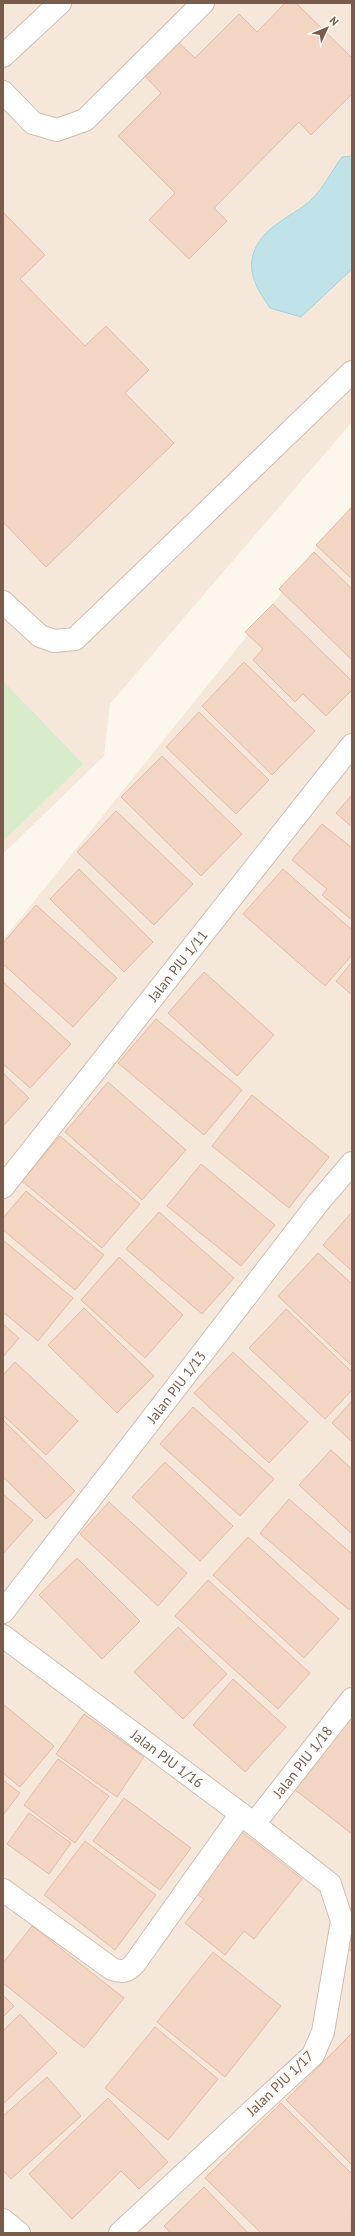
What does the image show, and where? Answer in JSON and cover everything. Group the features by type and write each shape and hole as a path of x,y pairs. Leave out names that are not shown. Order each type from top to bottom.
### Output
{"street":[{"path":"3,56 60,3"},
{"path":"3,92 33,123 57,130 84,120 203,3"},
{"path":"3,602 40,636 54,641 75,639 352,372"},
{"name":"Jalan PJU 1/11","path":"3,1187 352,745"},
{"name":"Jalan PJU 1/13","path":"3,1612 318,1203 352,1163"},
{"name":"Jalan PJU 1/16","path":"3,1636 247,1819 330,1884"},
{"name":"Jalan PJU 1/18","path":"3,1890 112,1969 120,1972 126,1971 135,1963 247,1819 352,1699"},
{"name":"Jalan PJU 1/17","path":"120,2233 313,2055 323,2032 342,1921 330,1884"},
{"path":"3,2220 19,2233"}],"shaded area":[{"path":"3,3 352,3 352,422 110,704 104,756 3,854"},
{"path":"352,505 352,2233 3,2233 3,940"}],"green space":[{"path":"3,681 83,764 3,841"}],"water":[{"path":"352,156 352,269 301,317 270,308 258,289 252,273 255,249 270,229 315,196 342,157"}],"building":[{"path":"285,3 296,3 352,58 352,94 311,135 299,122 214,208 227,221 189,259 149,220 175,193 118,136 161,93 142,73 176,40 195,58 239,14 257,32"},
{"path":"3,212 45,255 20,279 85,346 106,326 149,370 125,393 174,443 46,567 3,522"},
{"path":"352,507 352,579 316,545"},
{"path":"314,552 352,589 352,660 279,589"},
{"path":"273,604 352,681 352,690 326,716 303,694 295,702 253,660 263,649 245,632"},
{"path":"244,662 315,731 272,775 202,706"},
{"path":"199,712 269,780 236,814 166,747"},
{"path":"162,756 242,834 201,876 121,797"},
{"path":"352,795 352,827 336,813"},
{"path":"116,811 193,884 154,925 77,852"},
{"path":"322,824 352,848 352,920 322,895 327,889 292,860"},
{"path":"79,869 153,942 124,972 50,899"},
{"path":"283,869 352,930 352,955 325,986 243,914"},
{"path":"36,905 117,978 73,1027 3,964 3,943"},
{"path":"352,962 352,995 336,981"},
{"path":"204,972 274,1035 237,1076 168,1013"},
{"path":"3,982 71,1044 30,1088 3,1064"},
{"path":"156,1019 242,1090 204,1135 118,1063"},
{"path":"3,1073 29,1098 3,1126"},
{"path":"108,1082 186,1150 142,1200 65,1132"},
{"path":"252,1095 329,1157 289,1208 212,1146"},
{"path":"60,1136 140,1204 102,1248 22,1181"},
{"path":"201,1164 275,1225 241,1266 167,1206"},
{"path":"26,1191 104,1255 75,1290 3,1230 3,1218"},
{"path":"159,1212 234,1278 202,1314 126,1249"},
{"path":"352,1212 352,1271 323,1245"},
{"path":"3,1240 73,1298 38,1341 3,1312"},
{"path":"318,1253 352,1284 352,1366 278,1296"},
{"path":"119,1257 183,1315 145,1358 81,1300"},
{"path":"84,1308 154,1376 117,1413 48,1345"},
{"path":"286,1309 352,1372 352,1390 325,1419 249,1348"},
{"path":"3,1324 19,1338 3,1357"},
{"path":"233,1352 308,1422 269,1463 194,1393"},
{"path":"15,1362 78,1421 46,1455 3,1415 3,1375"},
{"path":"352,1401 352,1442 332,1423"},
{"path":"193,1407 274,1479 240,1516 160,1444"},
{"path":"3,1420 75,1491 46,1519 3,1477"},
{"path":"331,1450 352,1469 352,1534 299,1485"},
{"path":"165,1462 233,1526 200,1561 132,1497"},
{"path":"3,1494 33,1520 3,1554"},
{"path":"289,1499 352,1554 352,1607 349,1610 260,1533"},
{"path":"109,1502 187,1573 158,1606 80,1534"},
{"path":"248,1537 339,1619 304,1658 213,1575"},
{"path":"77,1558 140,1621 102,1659 39,1595"},
{"path":"208,1580 310,1673 278,1709 175,1616"},
{"path":"178,1627 227,1674 183,1719 134,1672"},
{"path":"233,1679 286,1727 245,1772 193,1725"},
{"path":"3,1704 54,1746 20,1787 3,1773"},
{"path":"84,1714 144,1757 117,1797 56,1754"},
{"path":"352,1715 352,1834 294,1789"},
{"path":"58,1759 109,1796 75,1843 24,1805"},
{"path":"3,1780 20,1793 3,1815"},
{"path":"124,1798 191,1848 160,1890 93,1841"},
{"path":"29,1813 71,1843 49,1874 7,1844"},
{"path":"241,1831 302,1879 254,1939 244,1931 225,1955 185,1923 204,1899 193,1891"},
{"path":"85,1841 156,1895 115,1950 44,1895"},
{"path":"32,1926 124,1998 84,2048 3,1983 3,1963"},
{"path":"352,1936 352,1952 344,1946"},
{"path":"213,1952 281,2006 225,2077 157,2022"},
{"path":"3,1995 14,2006 3,2017"},
{"path":"20,2014 57,2053 3,2104 3,2031"},
{"path":"155,2027 218,2079 168,2140 105,2088"},
{"path":"352,2033 352,2165 286,2100"},
{"path":"47,2077 81,2116 11,2179 3,2170 3,2116"},
{"path":"108,2098 168,2162 139,2189 121,2171 72,2219 29,2174"},
{"path":"281,2103 352,2174 351,2233 261,2233 205,2178"},
{"path":"204,2187 248,2233 171,2233 164,2226"}]}
